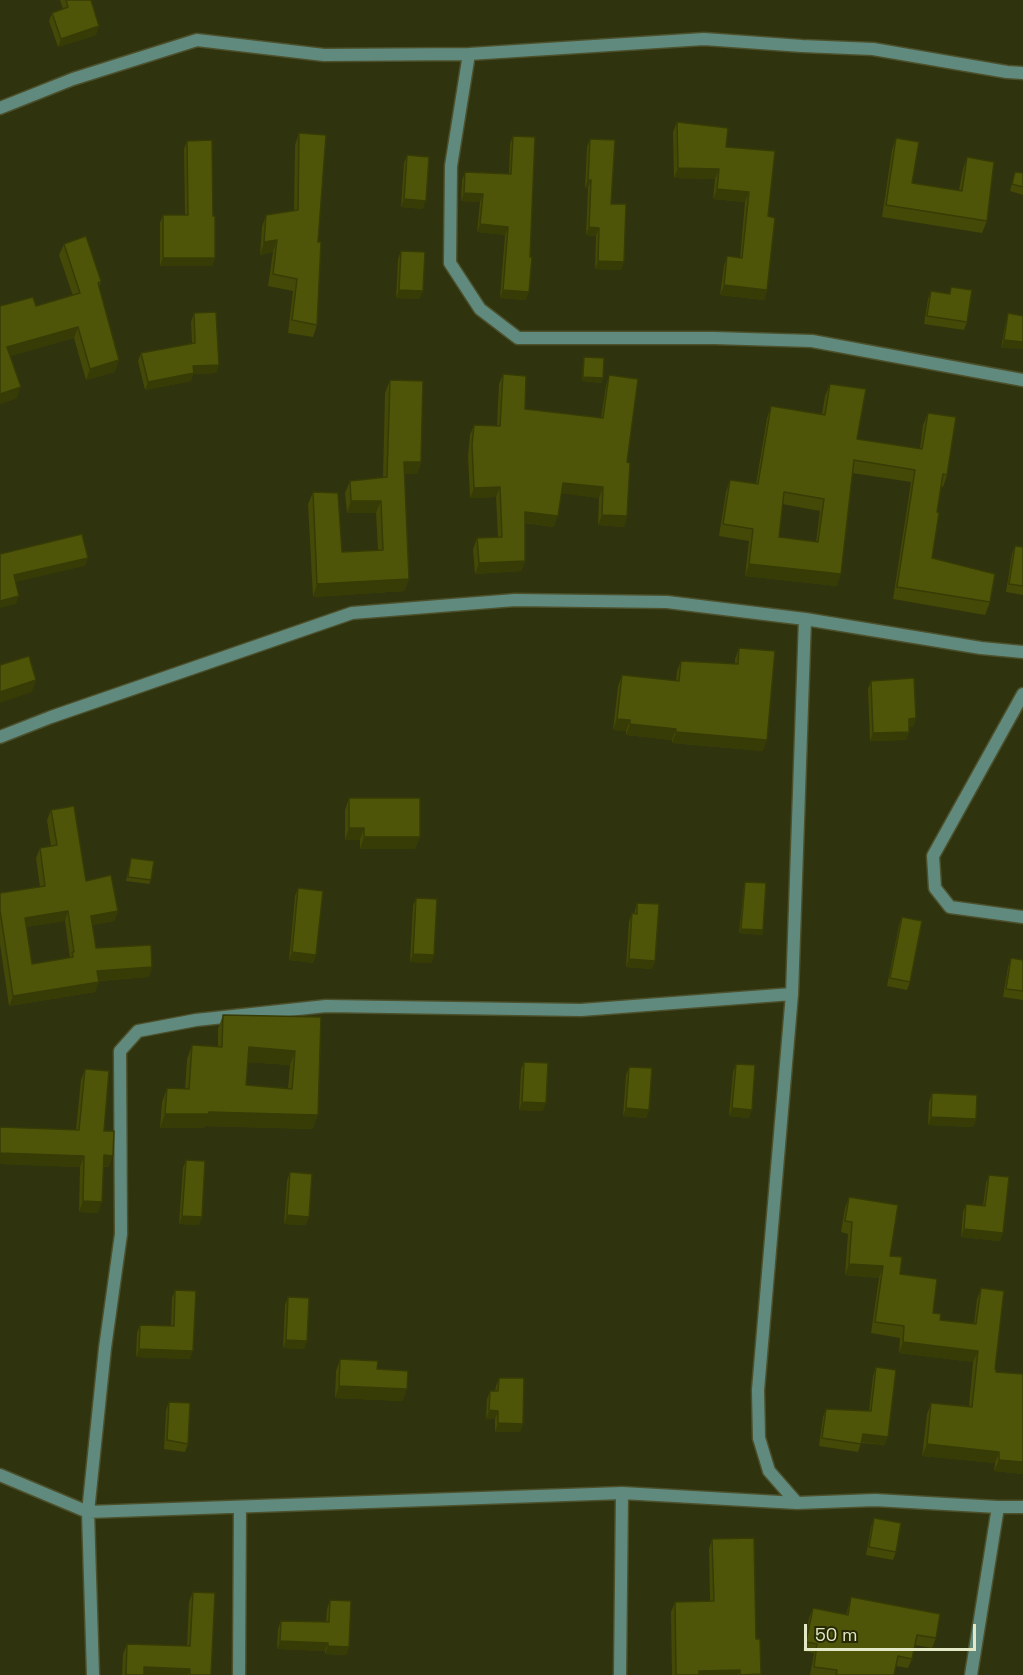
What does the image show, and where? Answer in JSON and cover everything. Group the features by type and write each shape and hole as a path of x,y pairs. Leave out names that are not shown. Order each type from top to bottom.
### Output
{"street":[{"path":"0,108 73,79 197,40 324,55 469,54 704,39 873,49 1023,73"},
{"path":"469,54 451,166 450,263 480,309 518,338 714,338 812,341 1023,380"},
{"path":"0,737 51,717 352,614 515,600 667,602 805,619 981,648 1023,652"},
{"path":"797,1503 769,1472 759,1438 759,1378 792,994 805,619"},
{"path":"1023,694 933,856 935,888 950,907 1023,917"},
{"path":"93,1675 88,1512 105,1348 121,1234 120,1051 138,1031 196,1020 326,1006 581,1010 792,994"},
{"path":"0,1475 88,1512 622,1493 797,1503 874,1500 1023,1507"},
{"path":"621,1675 622,1493"},
{"path":"239,1675 240,1507"},
{"path":"971,1675 998,1507"}],"building":[{"path":"66,0 91,0 99,26 61,39 52,13 68,7"},
{"path":"677,122 728,128 726,147 775,151 768,216 775,218 767,290 724,285 727,256 742,258 749,192 717,189 719,169 678,168"},
{"path":"299,133 326,135 318,242 321,242 317,325 292,320 297,279 273,274 277,240 264,242 266,215 298,210"},
{"path":"513,136 535,137 529,292 503,290 508,227 480,224 483,194 464,193 465,172 511,174"},
{"path":"896,138 919,142 912,183 962,191 967,157 994,162 987,221 886,205"},
{"path":"590,139 615,140 611,204 626,204 624,262 598,261 599,228 589,227"},
{"path":"212,140 215,258 163,258 163,215 188,215 187,141"},
{"path":"407,155 429,157 426,201 404,199"},
{"path":"1015,172 1023,173 1023,187 1012,184"},
{"path":"86,236 101,281 98,283 119,360 90,369 78,327 7,347 21,387 0,394 0,306 33,297 36,306 80,293 64,244"},
{"path":"401,251 425,252 423,291 399,290"},
{"path":"951,287 972,290 967,322 927,316 931,291 950,294"},
{"path":"216,312 219,365 193,366 194,373 148,382 141,353 195,343 194,313"},
{"path":"1008,313 1023,316 1023,342 1004,340"},
{"path":"584,357 604,358 603,378 583,377"},
{"path":"503,374 526,376 525,409 603,418 609,375 638,379 627,462 630,463 627,516 602,515 603,487 563,483 558,516 525,512 525,561 479,563 477,538 502,537 500,487 474,488 472,445 474,425 500,426"},
{"path":"390,380 423,381 421,462 404,462 409,579 317,584 313,492 338,493 342,552 383,550 381,501 351,501 350,481 387,477"},
{"path":"830,384 866,389 857,439 922,449 928,413 956,417 947,475 943,474 932,558 995,574 990,602 897,587 915,470 854,460 841,574 749,564 753,529 723,524 730,480 758,484 771,406 825,415","holes":["784,492 824,499 818,542 779,537"]},
{"path":"82,534 88,558 14,575 19,596 0,601 0,554"},
{"path":"1015,546 1023,547 1023,586 1009,584"},
{"path":"739,648 775,651 767,740 676,732 676,729 630,724 630,720 617,719 622,675 679,681 681,661 738,664"},
{"path":"29,656 36,680 0,692 0,665"},
{"path":"914,678 916,718 909,719 909,732 873,733 871,681"},
{"path":"349,798 420,798 420,837 364,837 364,828 349,828"},
{"path":"74,806 86,881 111,875 118,911 91,916 96,948 151,945 152,967 97,971 99,982 13,996 0,910 0,893 45,886 40,848 57,845 51,810","holes":["68,911 74,952 72,952 73,957 32,964 25,918"]},
{"path":"131,858 154,861 151,880 128,877"},
{"path":"745,882 766,883 763,930 741,929"},
{"path":"298,888 323,891 316,955 292,952"},
{"path":"416,898 437,899 434,955 413,954"},
{"path":"637,903 659,904 655,961 629,959 632,913 637,914"},
{"path":"902,917 922,921 910,982 890,978"},
{"path":"1011,958 1023,960 1023,991 1006,989"},
{"path":"223,1015 321,1017 318,1115 209,1112 209,1114 165,1114 167,1088 189,1089 192,1045 222,1047","holes":["249,1047 295,1051 292,1089 246,1085"]},
{"path":"524,1062 548,1063 546,1103 522,1102"},
{"path":"736,1064 755,1065 752,1110 732,1108"},
{"path":"629,1067 652,1068 649,1110 626,1108"},
{"path":"85,1069 109,1071 104,1131 114,1131 113,1156 104,1155 102,1202 83,1201 84,1156 0,1153 0,1127 79,1130"},
{"path":"932,1093 977,1095 976,1119 931,1117"},
{"path":"186,1160 205,1161 202,1217 182,1216"},
{"path":"290,1172 312,1174 309,1217 287,1215"},
{"path":"989,1175 1009,1177 1003,1233 964,1229 966,1204 985,1206"},
{"path":"849,1197 898,1205 890,1256 902,1257 900,1274 937,1279 933,1313 941,1314 940,1320 976,1324 981,1288 1004,1291 995,1369 996,1372 1023,1374 1023,1462 999,1460 999,1452 927,1444 931,1403 972,1407 978,1351 903,1342 904,1326 875,1322 883,1266 849,1264 852,1222 845,1221"},
{"path":"175,1290 196,1291 193,1351 139,1349 140,1325 174,1326"},
{"path":"288,1297 309,1298 307,1341 286,1340"},
{"path":"340,1359 378,1361 377,1369 408,1371 407,1389 339,1386"},
{"path":"876,1367 896,1370 888,1437 863,1434 861,1444 822,1438 826,1409 871,1411"},
{"path":"499,1378 524,1378 523,1424 498,1423 498,1411 489,1410 490,1391 498,1391"},
{"path":"169,1402 190,1403 188,1444 167,1440"},
{"path":"874,1518 901,1523 896,1552 869,1547"},
{"path":"754,1538 756,1639 760,1639 761,1674 740,1675 740,1670 699,1671 699,1675 676,1675 675,1602 714,1601 712,1539"},
{"path":"193,1592 215,1593 211,1675 190,1675 190,1669 144,1667 144,1675 126,1675 127,1644 190,1646"},
{"path":"851,1597 940,1614 936,1638 917,1635 912,1659 898,1656 894,1675 836,1675 837,1670 814,1667 817,1644 806,1642 813,1608 848,1615"},
{"path":"330,1600 351,1601 349,1647 328,1646 328,1643 280,1641 281,1621 329,1622"}]}
